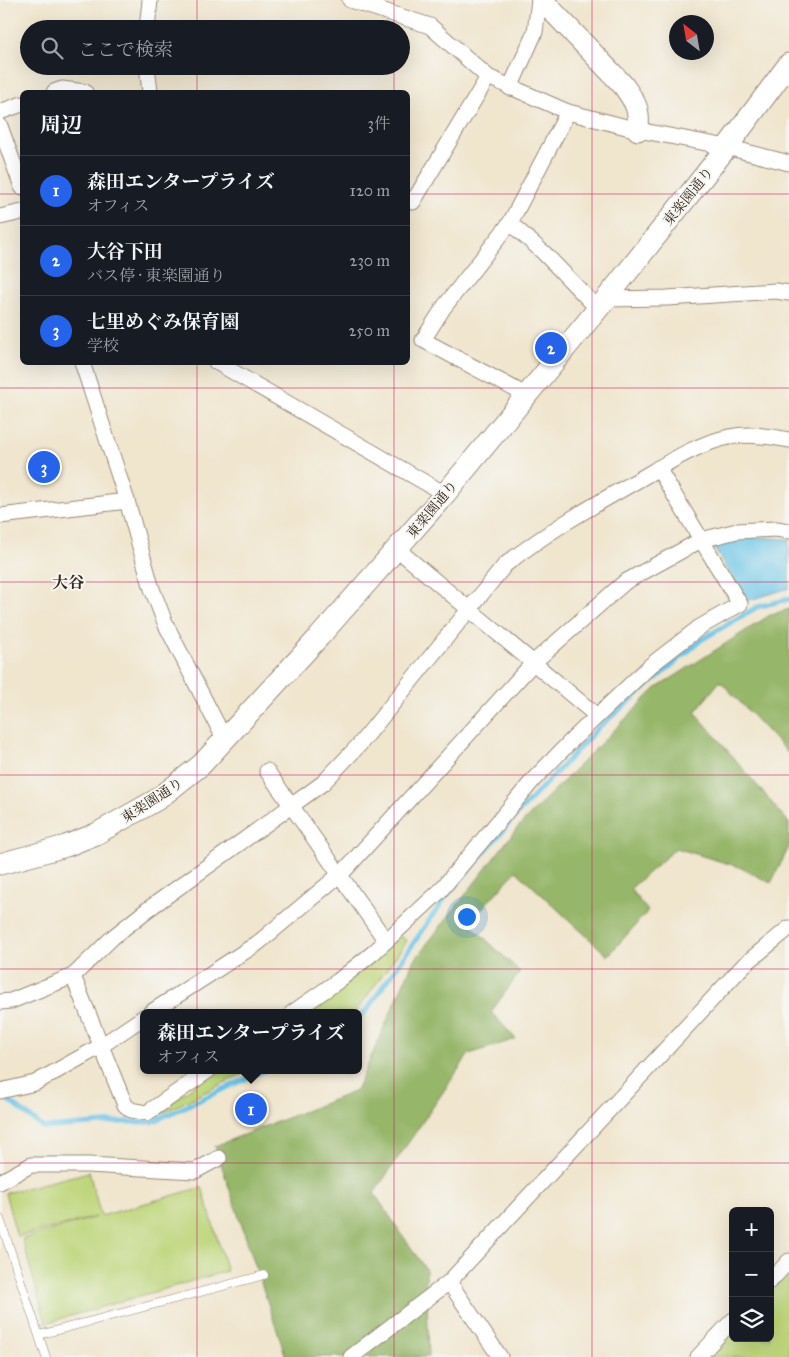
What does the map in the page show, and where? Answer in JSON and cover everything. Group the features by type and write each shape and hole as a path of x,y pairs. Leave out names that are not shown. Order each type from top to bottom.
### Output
{"street":[{"path":"148,20 150,0"},
{"path":"350,0 430,26 488,77 568,112 638,130 727,147 789,163"},
{"path":"510,88 535,32 541,0"},
{"path":"541,0 623,85 633,99 639,115 638,130"},
{"name":"東楽園通り","path":"0,864 66,846 96,834 158,800 201,765 445,494 602,304 727,147 789,64"},
{"path":"148,75 150,90"},
{"path":"410,200 413,202 488,77"},
{"path":"0,112 20,105"},
{"path":"526,395 423,340 444,307 510,223 568,112"},
{"path":"0,126 20,181"},
{"path":"0,216 20,212"},
{"path":"510,223 602,304 776,291 789,293"},
{"path":"83,365 127,501 152,589 166,626 225,740"},
{"path":"221,365 445,494"},
{"path":"0,1002 11,1001 73,976 113,937 147,910 323,783 360,744 506,565 525,549 566,521 700,446 728,438 751,435 789,440"},
{"path":"298,1009 338,981 386,941 439,892 534,779 650,665 700,627 740,604 658,468"},
{"path":"0,516 127,501"},
{"path":"156,1009 258,943 340,875 534,662 625,582 701,540 736,530 776,529 789,531"},
{"path":"397,549 597,716"},
{"path":"267,771 386,941"},
{"path":"351,1357 449,1282 744,965 789,928"},
{"path":"73,976 125,1105 131,1110 147,1113 203,1074"},
{"path":"2,1090 35,1083 101,1046 140,1020"},
{"path":"0,1182 31,1165 88,1165 195,1171 219,1158"},
{"path":"774,1277 789,1261"},
{"path":"449,1282 500,1357"},
{"path":"698,1357 729,1324"}],"lane":[{"path":"0,1219 46,1357"},
{"path":"39,1335 264,1275"}],"green space":[{"path":"789,609 789,754 720,681 695,712 789,823 789,847 771,883 739,867 676,848 630,889 648,911 608,956 516,871 469,923 520,972 491,1012 516,1039 469,1054 374,1193 426,1270 429,1357 286,1357 215,1146 356,1091 413,962 518,827 655,689 770,615"},
{"path":"400,936 407,941 358,1009 301,1009"},
{"path":"209,1074 243,1074 152,1118"},
{"path":"89,1172 101,1216 202,1187 227,1271 46,1323 22,1239 96,1217 17,1237 5,1193"},
{"path":"789,1271 789,1357 708,1357 729,1334 729,1342 774,1342 774,1287"}],"water":[{"path":"754,537 789,539 789,588 747,601 714,548 716,541"}],"waterway":[{"path":"362,1014 448,894 518,813 598,728 701,640 757,607 789,599"},
{"path":"0,1094 44,1128 115,1122 152,1122 256,1074"}],"place":[{"name":"大谷下田","path":"551,348"},
{"name":"七里めぐみ保育園","path":"44,467"},
{"name":"森田エンタープライズ","path":"251,1109"}],"district":[{"name":"大谷","path":"68,582"}]}
